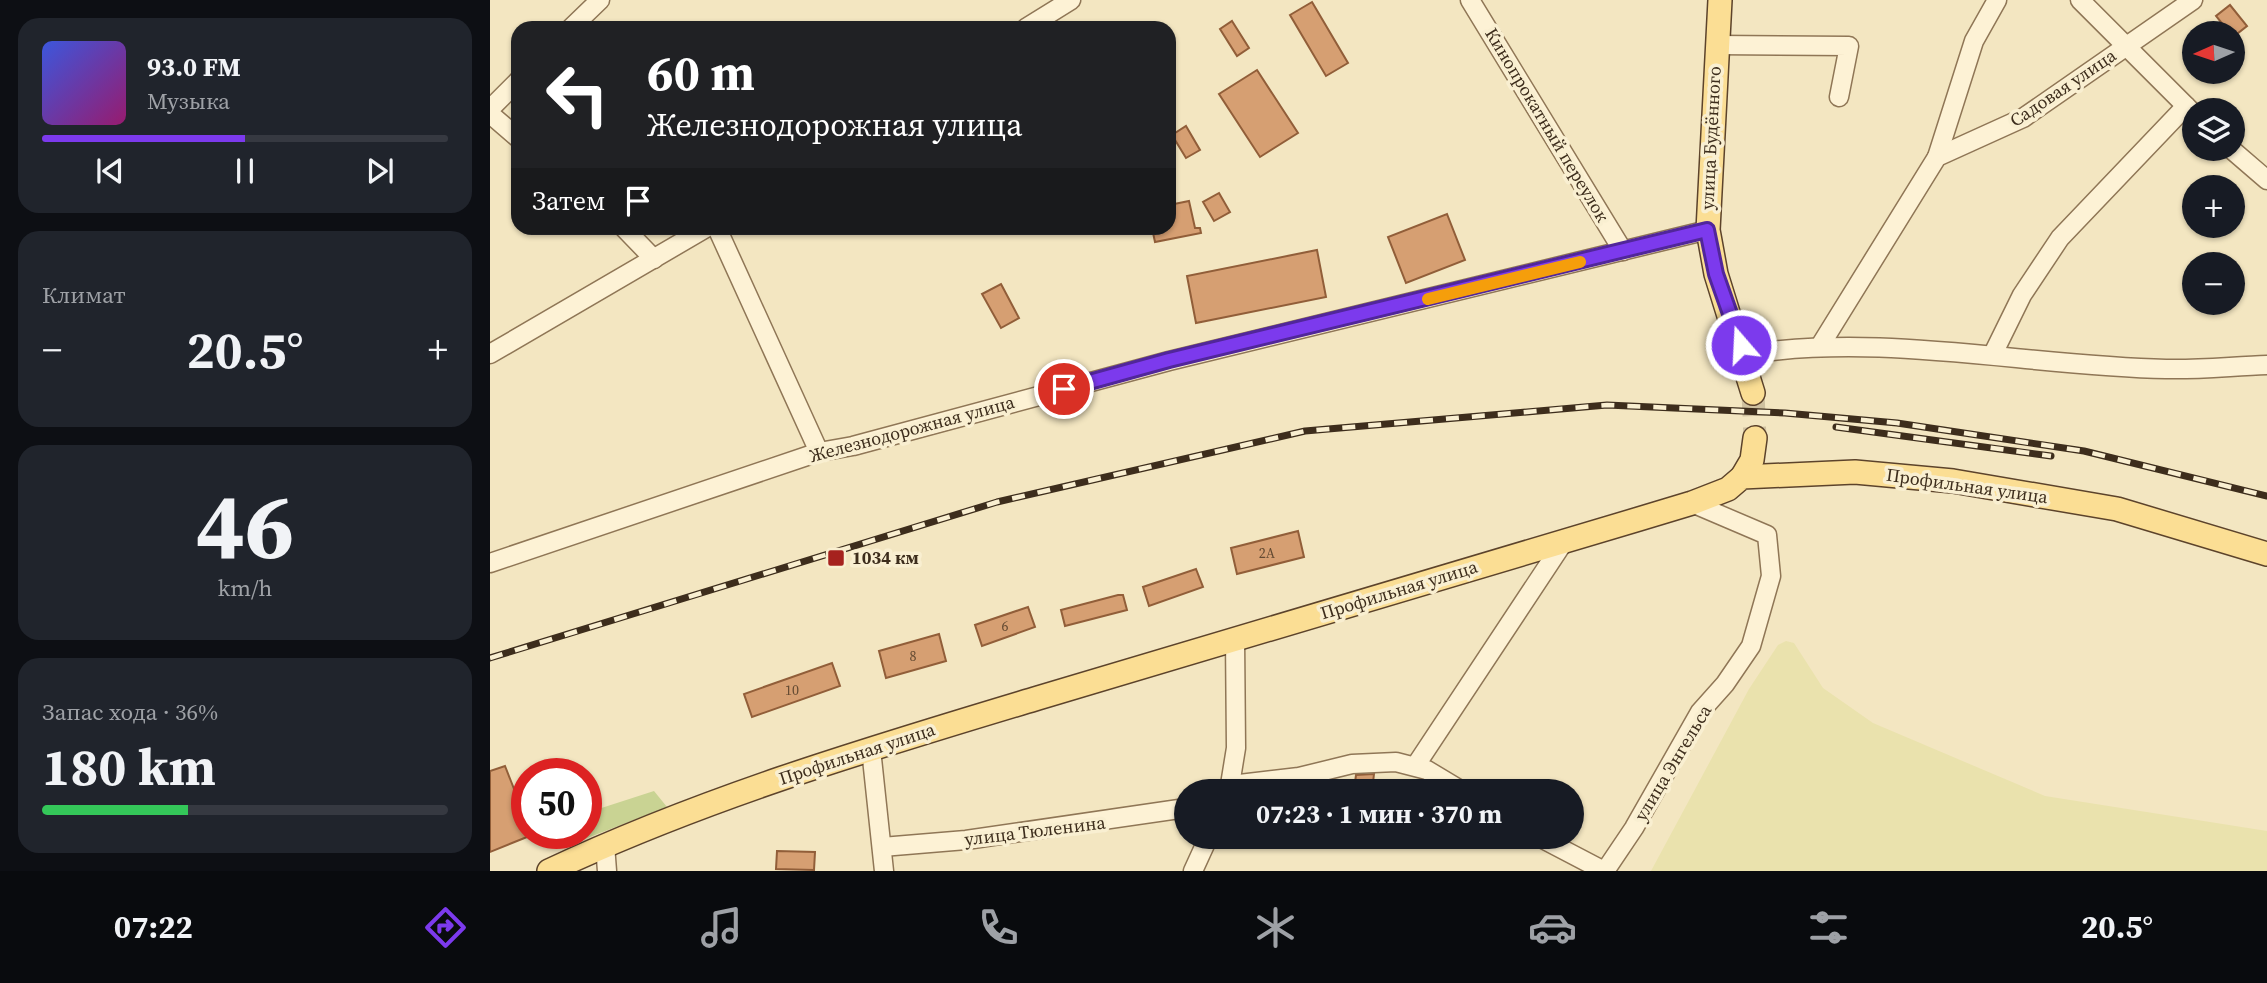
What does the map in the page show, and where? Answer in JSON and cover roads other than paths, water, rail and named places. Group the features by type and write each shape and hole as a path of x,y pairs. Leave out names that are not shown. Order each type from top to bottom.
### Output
{"main road":[{"name":"улица Будённого","path":"1720,0 1707,230 1716,274 1754,393"},
{"path":"1742,477 1752,460 1755,438"},
{"name":"Профильная улица","path":"549,871 605,845 785,776 1236,638 1692,503 1728,489 1742,477 1856,472 1953,481 2117,509 2267,554"}],"street":[{"path":"578,21 600,0"},
{"path":"1037,21 1071,0"},
{"name":"Кинопрокатный переулок","path":"1470,0 1623,251"},
{"path":"1820,346 1937,157 1974,41 1997,0"},
{"path":"2080,0 2182,102"},
{"name":"Садовая улица","path":"1937,157 2023,118 2193,0"},
{"path":"1716,45 1849,46 1839,97"},
{"path":"490,108 511,88"},
{"path":"490,114 511,132"},
{"path":"1993,354 2022,295 2060,238 2182,118"},
{"path":"2245,161 2267,180"},
{"name":"Железнодорожная улица","path":"490,563 819,452 853,446 1169,360 1707,230"},
{"path":"631,235 654,259"},
{"path":"490,354 694,235"},
{"path":"720,235 819,452"},
{"path":"1742,355 1820,346 1993,354 2166,369 2267,365"},
{"name":"улица Энгельса","path":"1562,849 1604,871 1634,828 1700,712 1725,684 1751,646 1771,576 1767,535 1692,503"},
{"path":"1416,765 1563,543"},
{"path":"1232,779 1236,748 1236,638"},
{"path":"871,749 884,871"},
{"path":"1287,779 1352,764 1396,762 1416,765 1441,779"},
{"name":"улица Тюленина","path":"882,847 966,840 1174,810"},
{"path":"605,845 607,871"},
{"path":"1193,871 1203,849"}],"tunnel":[{"path":"1753,393 1755,438"}],"railway":[{"path":"490,658 997,502 1305,431 1607,405 1785,413 1897,423 2084,451 2267,496"},
{"path":"1836,427 2051,456"}],"place":[{"name":"1034 км","path":"836,558"}]}
